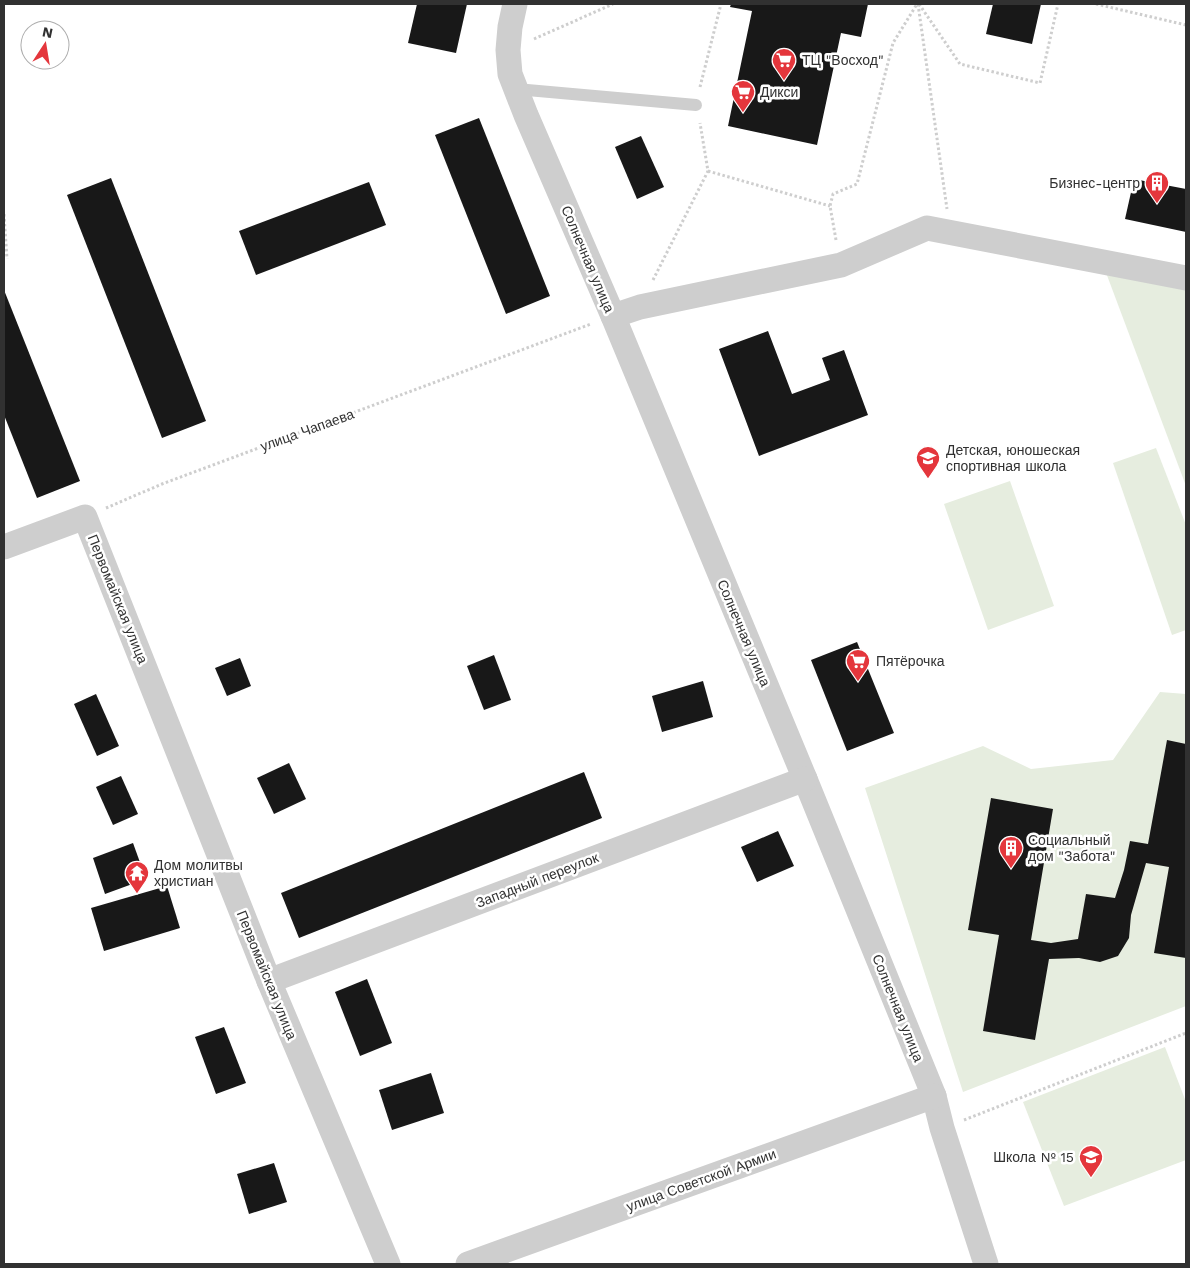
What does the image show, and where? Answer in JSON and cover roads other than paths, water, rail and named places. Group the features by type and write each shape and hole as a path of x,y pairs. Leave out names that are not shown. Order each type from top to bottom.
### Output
{"street":[{"name":"Солнечная улица","path":"515,4 508,50 510,74 805,778 934,1096 942,1128 986,1264"},
{"path":"613,316 640,307 841,265 927,228 1186,278"},
{"name":"Первомайская улица","path":"4,547 85,517 268,981 388,1264"},
{"name":"Западный переулок","path":"268,981 805,778"},
{"name":"улица Советской Армии","path":"468,1264 934,1096"}],"lane":[{"path":"516,89 696,104"}],"place":[{"name":"ТЦ \"Восход\"","path":"784,81"},
{"name":"Дикси","path":"743,113"},
{"name":"Бизнес-центр","path":"1157,204"},
{"name":"Детская, юношеская спортивная школа","path":"928,479"},
{"name":"Пятёрочка","path":"858,682"},
{"name":"Социальный дом \"Забота\"","path":"1011,869"},
{"name":"Дом молитвы христиан","path":"137,894"},
{"name":"Школа № 15","path":"1091,1178"}]}
